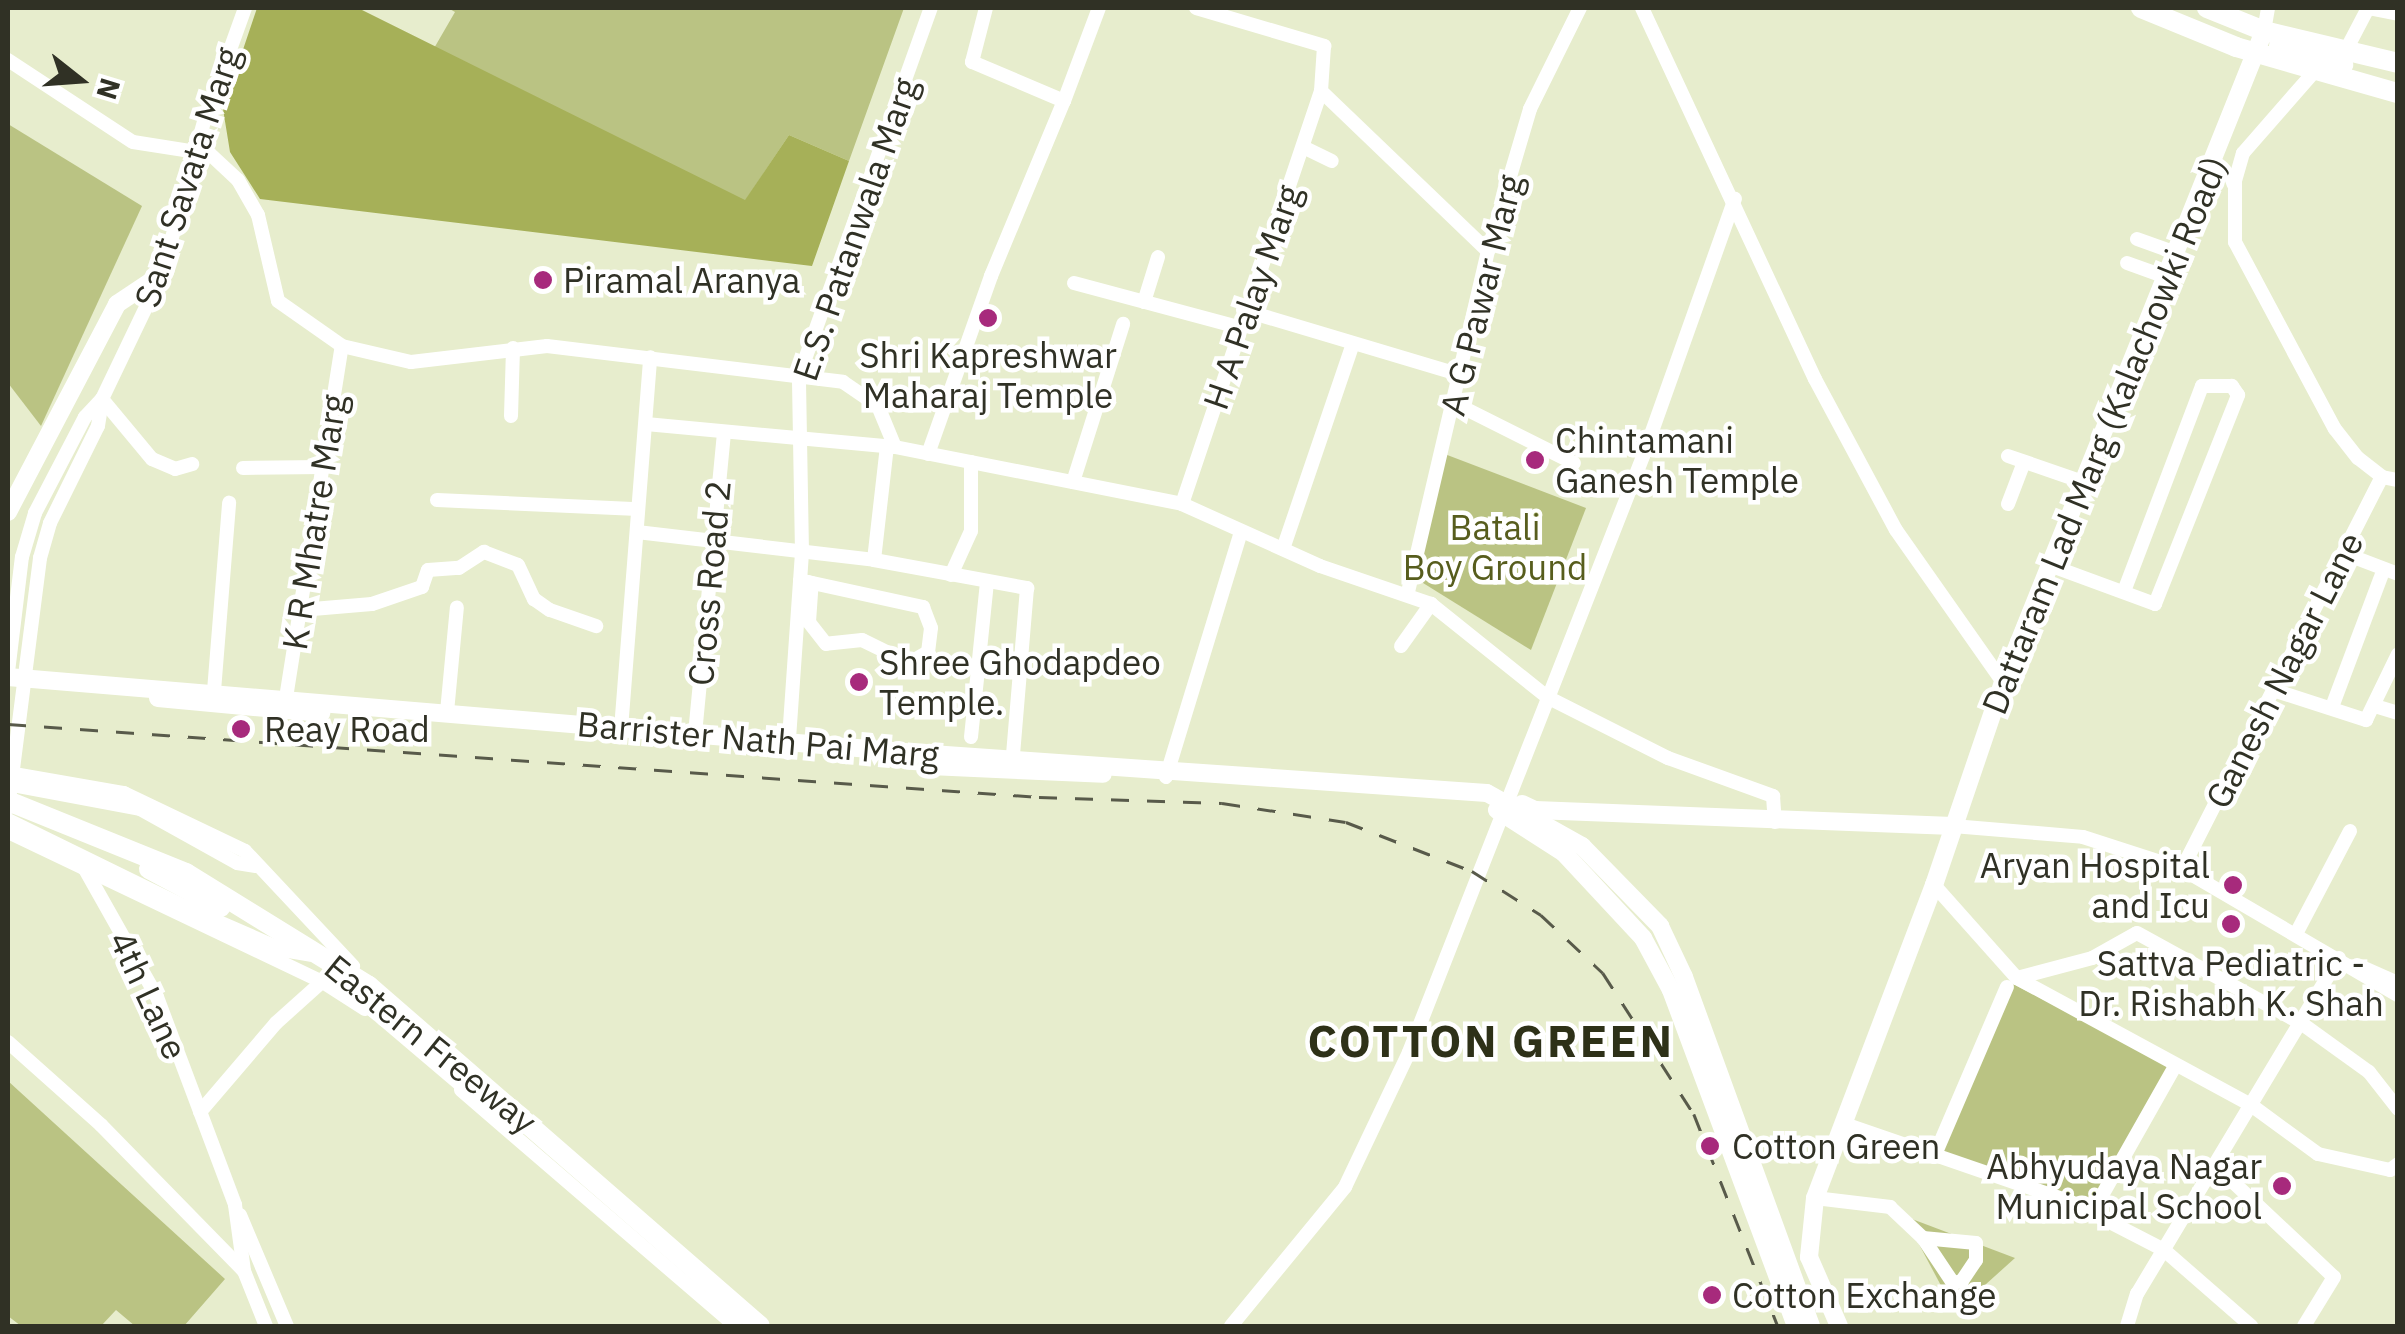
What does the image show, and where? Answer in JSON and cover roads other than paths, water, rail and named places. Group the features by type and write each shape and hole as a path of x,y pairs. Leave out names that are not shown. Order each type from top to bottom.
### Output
{"highway":[{"path":"2140,8 2257,54 2398,93"},
{"path":"2160,8 2239,40 2398,81"},
{"path":"2174,8 2238,34 2398,81"},
{"path":"2206,8 2264,31 2398,63"},
{"name":"Eastern Freeway","path":"12,786 186,873 369,986 760,1326"},
{"name":"Eastern Freeway","path":"8,815 137,862 250,924 362,997 744,1326"}],"main road":[{"name":"Dattaram Lad Marg (Kalachowki Road)","path":"1840,1326 1809,1256 1815,1198 1934,885 2003,682 2264,31"},
{"path":"8,512 117,304 162,274"},
{"name":"Barrister Nath Pai Marg","path":"8,674 447,712 621,729 647,736 695,734 788,748"},
{"name":"Barrister Nath Pai Marg","path":"8,687 1012,764 1467,788 1505,807"},
{"path":"1505,807 1529,804 1775,818 1955,822"},
{"path":"1505,807 1564,853 1643,938 1671,990 1796,1326"},
{"path":"1505,807 1582,846 1660,926 1811,1326"}],"street":[{"name":"Sant Savata Marg","path":"8,815 40,558 58,506 98,426 102,399 162,274 245,8"},
{"name":"E.S. Patanwala Marg","path":"788,748 806,582 799,376 931,8"},
{"path":"986,8 972,62 1064,101"},
{"path":"928,454 990,276 1100,8"},
{"name":"H A Palay Marg","path":"1182,504 1242,310 1272,247 1321,91 1324,46 1196,8"},
{"name":"A G Pawar Marg","path":"1408,592 1488,251 1530,109 1580,8"},
{"path":"1642,8 1735,198 1815,379 1896,530 2003,682"},
{"path":"2264,31 2268,8"},
{"path":"2346,52 2368,8 2398,14"},
{"path":"8,60 133,142 199,151 238,180 258,215 278,301 342,346 411,362 513,348 650,357 843,382 878,406 891,447 874,560"},
{"path":"2314,72 2242,153 2235,181 2235,242 2335,429 2390,479"},
{"path":"1321,91 1488,251"},
{"path":"1303,147 1332,161"},
{"path":"1231,1326 1344,1187 1409,1052 1644,454 1735,198"},
{"path":"2137,239 2176,253"},
{"path":"1144,302 1158,257"},
{"path":"2127,263 2166,277"},
{"path":"1074,283 1238,326"},
{"path":"1242,310 1352,346 1461,375"},
{"path":"1074,482 1123,324"},
{"name":"K R Mhatre Marg","path":"286,698 342,346"},
{"path":"1283,550 1352,346"},
{"path":"512,416 513,348"},
{"path":"621,729 650,357"},
{"path":"2049,565 2155,604 2238,395 2232,386 2202,386 2124,590"},
{"name":"Sant Savata Marg","path":"8,674 22,558 36,513 85,416 102,399"},
{"path":"102,399 152,460 175,469 192,464"},
{"path":"1454,403 1574,463"},
{"path":"646,424 891,447 1182,504 1283,550 1408,592 1431,604 1547,697 1668,758 1768,794 1775,818"},
{"name":"Cross Road 2","path":"695,734 724,433"},
{"path":"2008,456 2083,482"},
{"path":"950,576 971,531 972,462"},
{"path":"2008,504 2024,462"},
{"path":"243,468 323,467"},
{"name":"Ganesh Nagar Lane","path":"2184,866 2343,553 2390,479"},
{"path":"437,500 638,509"},
{"path":"214,692 228,502"},
{"path":"636,532 874,560 1027,588 1012,764"},
{"path":"1167,771 1241,532"},
{"path":"301,610 372,604 422,588 428,570 459,568 484,552 518,565 534,599 550,610 596,626"},
{"path":"2332,707 2391,572 2343,553"},
{"path":"806,582 923,607 931,628 928,652 910,662 862,640 826,644 809,622 806,582"},
{"path":"971,737 987,583"},
{"path":"1401,646 1431,604"},
{"path":"447,712 457,607"},
{"path":"2274,690 2366,720 2398,654"},
{"path":"2376,706 2398,713"},
{"path":"12,786 140,809 237,863 256,866 345,961 769,1326"},
{"path":"8,815 79,862 322,982 371,1014 735,1326"},
{"path":"1955,822 2083,837 2184,866 2338,960 2398,984"},
{"path":"2297,932 2350,831"},
{"path":"8,832 283,950 345,961"},
{"name":"4th Lane","path":"79,862 157,998 235,1205 287,1326"},
{"path":"2184,866 2398,995"},
{"path":"1934,885 2012,983 2044,993 2251,1105 2318,1154 2390,1170 2398,1164"},
{"path":"1934,1157 2012,983 2092,958 2137,933 2301,1023 2368,1072 2398,1110"},
{"path":"2127,1326 2164,1250 2338,960"},
{"path":"200,1112 276,1023 345,961"},
{"path":"2044,993 2060,966"},
{"path":"8,1042 101,1125 244,1271 266,1326"},
{"path":"2092,1213 2175,1066"},
{"path":"1842,1122 2092,1213 2164,1250 2250,1326"},
{"path":"2216,1165 2334,1277 2304,1326"},
{"path":"1815,1198 1890,1207 1923,1238"},
{"name":"4th Lane","path":"235,1205 244,1271"}],"railway":[{"path":"8,724 1039,797 1222,803 1346,822 1472,871 1541,915 1603,973 1694,1114 1778,1326"}],"place":[{"name":"Piramal Aranya","path":"543,280"},
{"name":"Shri Kapreshwar Maharaj Temple","path":"988,318"},
{"name":"Chintamani Ganesh Temple","path":"1535,460"},
{"name":"Shree Ghodapdeo Temple.","path":"859,682"},
{"name":"Reay Road","path":"241,729"},
{"name":"Aryan Hospital and Icu","path":"2233,885"},
{"name":"Sattva Pediatric - Dr. Rishabh K. Shah","path":"2231,924"},
{"name":"Cotton Green","path":"1710,1146"},
{"name":"Abhyudaya Nagar Municipal School","path":"2282,1186"},
{"name":"Cotton Exchange","path":"1712,1295"}],"district":[{"name":"COTTON GREEN","path":"1491,1041"}],"park label":[{"name":"Batali Boy Ground","path":"1495,547"}]}
